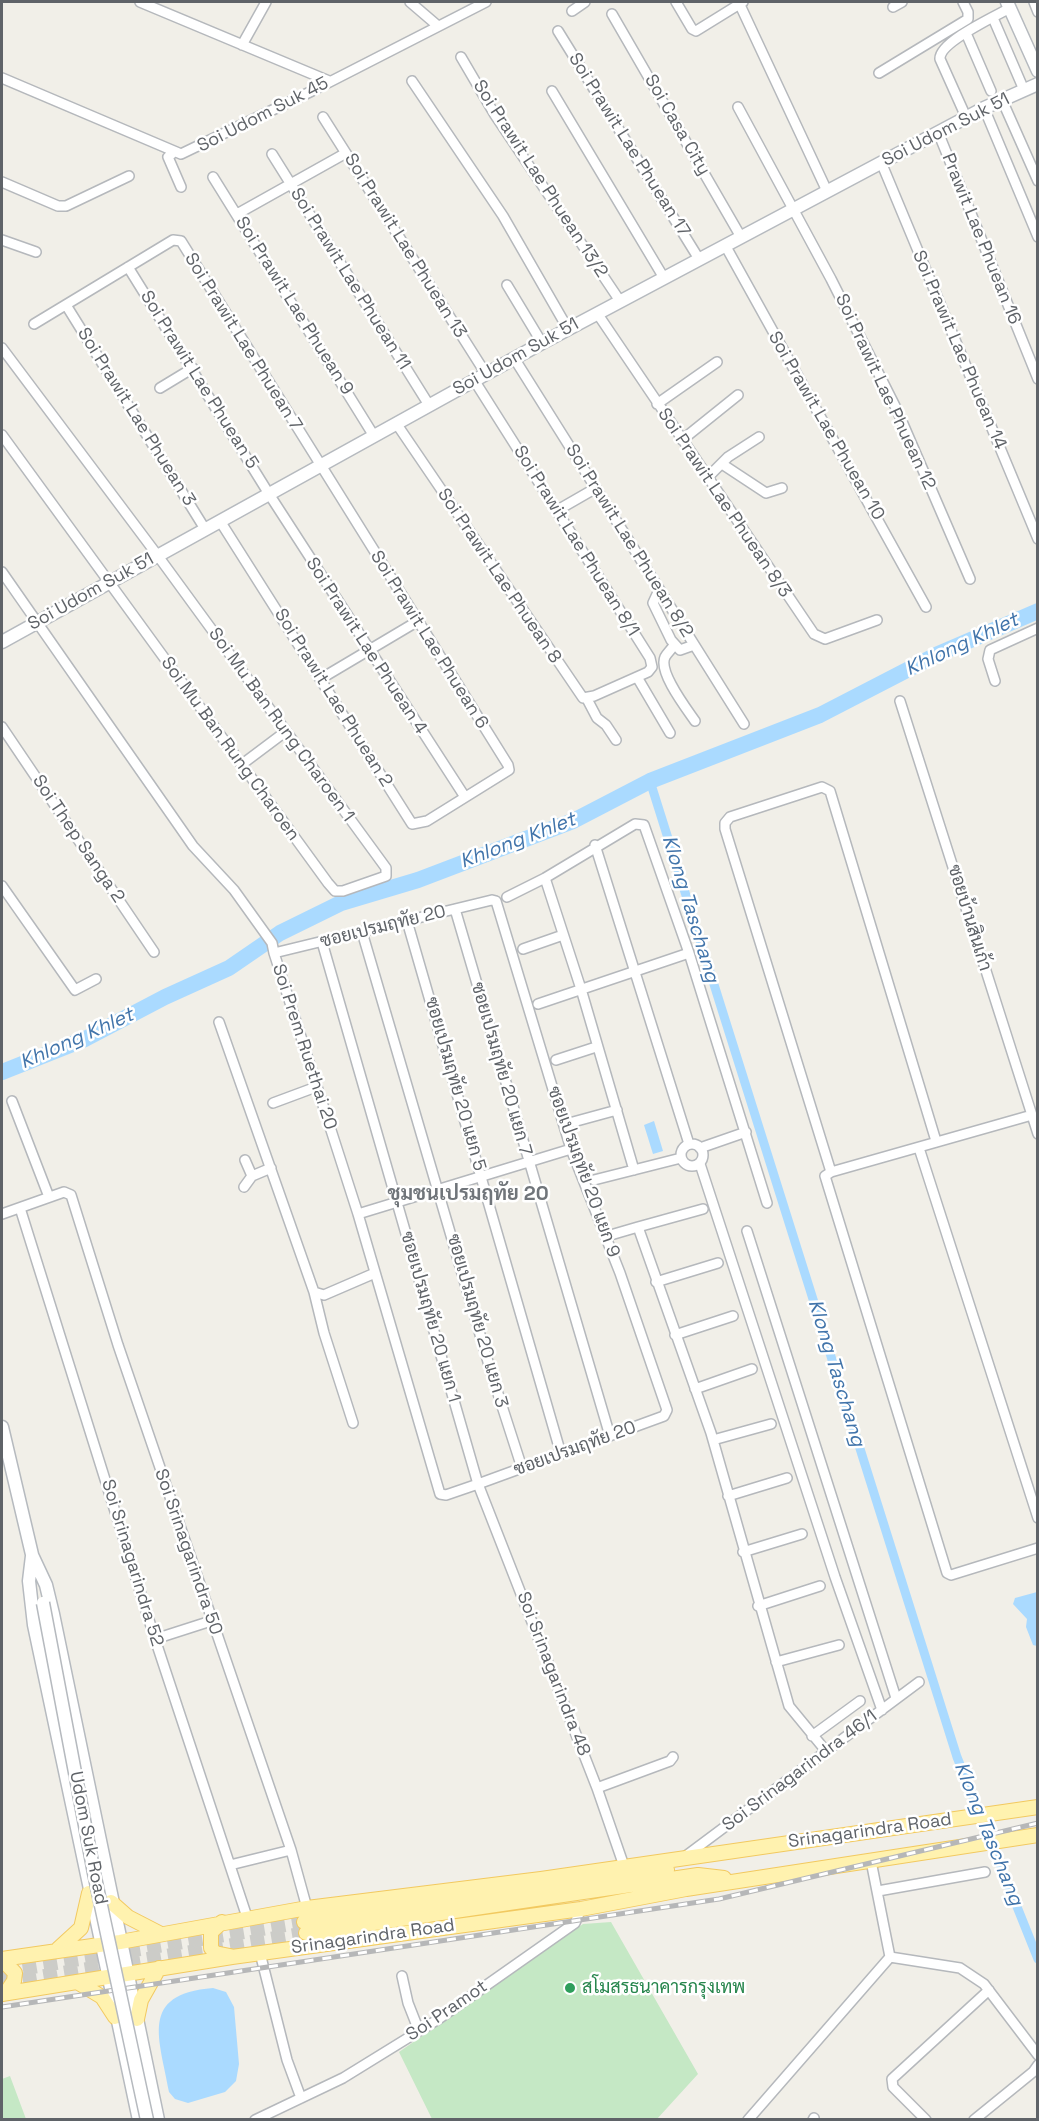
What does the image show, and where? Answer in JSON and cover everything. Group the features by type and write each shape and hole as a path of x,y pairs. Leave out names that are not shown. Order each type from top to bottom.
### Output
{"main road":[{"path":"1009,5 1038,71"},
{"name":"Soi Udom Suk 51","path":"2,642 597,313 966,117 1038,84"},
{"name":"Udom Suk Road","path":"2,1427 43,1603 94,1873 147,2120"},
{"name":"Udom Suk Road","path":"32,1555 46,1584 158,2120"},
{"name":"Udom Suk Road","path":"32,1555 28,1581 34,1625 106,1977 139,2120"},
{"name":"Srinagarindra Road","path":"2,1959 120,1942 247,1917 307,1908 681,1859 1036,1807"},
{"path":"73,1814 78,1820 84,1822 88,1820 92,1810"},
{"name":"Srinagarindra Road","path":"4,1994 232,1957 581,1909 744,1880 1038,1835"},
{"name":"Srinagarindra Road","path":"738,1850 695,1866 305,1928 698,1875 744,1880"},
{"path":"56,1951 81,1928 89,1893"},
{"path":"111,1902 134,1922 161,1934"},
{"path":"223,1922 211,1932 211,1948 215,1953 232,1957"},
{"path":"2,1959 15,1973 14,1981 4,1994"},
{"path":"137,2019 141,2000 159,1968"},
{"path":"77,1982 102,1997 115,2017"},
{"path":"125,2060 126,2050 132,2044 140,2047 145,2055"}],"street":[{"path":"140,2 329,81"},
{"path":"243,45 266,2"},
{"path":"410,2 438,26"},
{"name":"Soi Udom Suk 45","path":"2,78 171,154 188,153 486,2"},
{"path":"572,11 585,2"},
{"path":"676,2 692,29 696,31 742,3 827,191"},
{"path":"892,7 902,2"},
{"path":"879,73 968,19 968,12 963,2"},
{"path":"1034,2 1038,12"},
{"path":"966,117 939,53 942,48 993,18 1009,5"},
{"name":"Soi Casa City","path":"612,14 741,237"},
{"path":"993,18 1024,90"},
{"name":"Soi Prawit Lae Phuean 17","path":"558,31 699,259"},
{"path":"966,33 991,91"},
{"name":"Soi Prawit Lae Phuean 13/2","path":"461,57 495,115 620,301"},
{"path":"412,81 503,216 568,329"},
{"path":"552,91 664,278"},
{"path":"1002,100 1038,181"},
{"name":"Soi Prawit Lae Phuean 12","path":"738,107 897,410 970,579"},
{"path":"984,108 1038,237"},
{"name":"Soi Prawit Lae Phuean 13","path":"323,117 480,377"},
{"name":"Prawit Lae Phuean 16","path":"938,132 1038,379"},
{"path":"237,214 346,153"},
{"path":"171,154 181,187"},
{"name":"Soi Prawit Lae Phuean 11","path":"272,154 429,405"},
{"name":"Soi Prawit Lae Phuean 14","path":"881,162 1038,539"},
{"path":"2,182 58,206 66,206 129,176"},
{"name":"Soi Prawit Lae Phuean 9","path":"213,177 374,436"},
{"path":"2,240 36,252"},
{"name":"Soi Prawit Lae Phuean 7","path":"34,324 173,240 181,241 319,466"},
{"name":"Soi Prawit Lae Phuean 10","path":"725,245 926,607"},
{"name":"Soi Prawit Lae Phuean 5","path":"128,267 193,368 269,494"},
{"path":"507,285 542,343"},
{"name":"Soi Prawit Lae Phuean 3","path":"66,305 205,529"},
{"name":"Soi Prawit Lae Phuean 8/3","path":"597,313 707,478 818,638 830,638 877,620"},
{"name":"Soi Mu Ban Rung Charoen 1","path":"2,348 158,556 386,868 386,876 363,884"},
{"name":"Soi Prawit Lae Phuean 8/2","path":"514,358 744,724"},
{"path":"657,404 717,362"},
{"path":"160,388 193,368"},
{"name":"Soi Prawit Lae Phuean 8/1","path":"480,377 556,511 650,658 652,667 648,672 637,677"},
{"path":"682,440 738,395"},
{"name":"Soi Prawit Lae Phuean 8","path":"396,423 542,639 583,698 587,699 597,718 606,725 616,740"},
{"name":"Soi Mu Ban Rung Charoen","path":"2,435 335,891 363,884"},
{"path":"707,478 759,437"},
{"path":"722,464 766,493 782,488"},
{"name":"Soi Prawit Lae Phuean 6","path":"319,466 510,768 503,775 465,797"},
{"path":"556,511 596,488"},
{"name":"Soi Prawit Lae Phuean 4","path":"269,494 465,797"},
{"name":"Soi Prawit Lae Phuean 2","path":"220,521 322,678 412,824 414,826 427,821 465,797"},
{"name":"Soi Prem Ruethai 20","path":"2,572 193,846 234,890 269,939 358,1214 439,1492 446,1495 478,1484"},
{"path":"659,590 653,603 674,645 684,650 694,645"},
{"path":"322,678 418,621"},
{"path":"995,681 988,659 990,650 1038,628"},
{"path":"674,645 664,658 664,667 668,679 694,721"},
{"path":"587,699 637,677 670,733"},
{"name":"ซอยบ้านสินเก้า","path":"900,701 1038,1134"},
{"name":"Soi Thep Sanga 2","path":"2,727 154,952"},
{"path":"241,765 285,732"},
{"path":"831,1172 725,829 725,824 730,817 822,787 830,791 936,1141"},
{"path":"507,897 545,878 635,824 644,825 689,953 767,1203"},
{"path":"596,846 689,1144"},
{"path":"545,878 581,989 596,1047 634,1170"},
{"path":"2,886 75,990 96,979"},
{"name":"ซอยเปรมฤทัย 20","path":"274,953 492,900"},
{"name":"ซอยเปรมฤทัย 20 แยก 9","path":"492,900 497,903 571,1149 620,1273 667,1410"},
{"name":"ซอยเปรมฤทัย 20 แยก 7","path":"455,909 527,1163 610,1436"},
{"name":"ซอยเปรมฤทัย 20 แยก 5","path":"407,921 561,1454"},
{"name":"ซอยเปรมฤทัย 20 แยก 3","path":"362,932 491,1372 522,1468"},
{"path":"523,949 564,935"},
{"name":"ซอยเปรมฤทัย 20 แยก 1","path":"322,942 478,1484"},
{"path":"538,1005 689,953"},
{"path":"219,1022 314,1292 324,1333 353,1423"},
{"path":"556,1060 596,1047"},
{"path":"273,1103 316,1087"},
{"path":"2,1215 49,1197 12,1101"},
{"path":"573,1122 617,1110"},
{"path":"1032,1115 936,1141 919,1148 831,1172 825,1176 944,1569 951,1575 1038,1548"},
{"path":"689,1144 700,1148 746,1132"},
{"path":"681,1158 684,1147 689,1144"},
{"path":"700,1148 703,1156 700,1164 835,1576 882,1710"},
{"path":"919,1148 1038,1518"},
{"path":"358,1214 571,1149"},
{"path":"594,1180 681,1158"},
{"path":"681,1158 689,1167 700,1164"},
{"path":"245,1160 252,1176"},
{"path":"244,1187 252,1176 271,1168"},
{"name":"Soi Srinagarindra 50","path":"49,1197 64,1192 71,1195 118,1345 291,1850 307,1908"},
{"name":"Soi Srinagarindra 52","path":"20,1208 155,1639 247,1917"},
{"path":"614,1234 703,1209"},
{"path":"639,1227 656,1282 713,1440 758,1606 789,1706 826,1751"},
{"path":"747,1231 896,1698"},
{"path":"656,1282 718,1263"},
{"path":"314,1292 324,1295 375,1273"},
{"path":"675,1335 733,1316"},
{"path":"695,1389 752,1369"},
{"name":"ซอยเปรมฤทัย 20","path":"478,1484 664,1416 667,1410"},
{"path":"713,1440 771,1424"},
{"path":"728,1496 787,1478"},
{"name":"Soi Srinagarindra 48","path":"478,1484 597,1788 624,1866"},
{"path":"743,1552 802,1534"},
{"path":"758,1606 820,1586"},
{"path":"155,1639 211,1621"},
{"path":"776,1662 839,1646"},
{"name":"Soi Srinagarindra 46/1","path":"681,1859 919,1682"},
{"path":"812,1736 860,1701"},
{"path":"597,1788 670,1761 673,1757"},
{"path":"230,1865 291,1850"},
{"path":"871,1860 890,1957"},
{"path":"878,1891 984,1872"},
{"name":"Soi Pramot","path":"255,2120 343,2078 419,2031 575,1923 581,1909"},
{"path":"260,1953 286,2060 301,2098"},
{"path":"890,1957 960,1968 989,1990 1038,2055"},
{"path":"748,2120 890,1957"},
{"path":"402,1976 406,1996 419,2031"},
{"path":"926,2120 893,2087 892,2079 989,1990"},
{"path":"974,2120 1033,2072 1038,2065"}],"green space":[{"name":"สโมสรธนาคารกรุงเทพ","path":"611,1922 698,2074 657,2119 432,2119 399,2052 583,1924"},
{"path":"10,2076 26,2119 2,2119 2,2079"}],"water":[{"path":"654,1121 663,1151 653,1154 644,1125"},
{"path":"1037,1592 1037,1646 1033,1645 1026,1627 1027,1619 1013,1604 1015,1598"},
{"path":"213,1988 226,1992 234,2007 239,2064 236,2081 225,2092 188,2103 175,2099 169,2092 159,2037 160,2022 164,2010 173,1999 189,1992"}],"waterway":[{"name":"Khlong Khlet","path":"2,1072 85,1039 165,997 229,968 280,933 341,903 418,880 573,821 650,781 820,715 938,654 1038,611"},
{"name":"Klong Taschang","path":"650,781 957,1757 1038,1959"}],"tunnel":[{"path":"2,1972 304,1922"},
{"path":"2,1983 306,1933"}],"railway":[{"path":"2,2007 719,1899 1038,1823"}],"place":[{"name":"สโมสรธนาคารกรุงเทพ","path":"570,1988"}],"district":[{"name":"ชุมชนเปรมฤทัย 20","path":"468,1195"}]}
